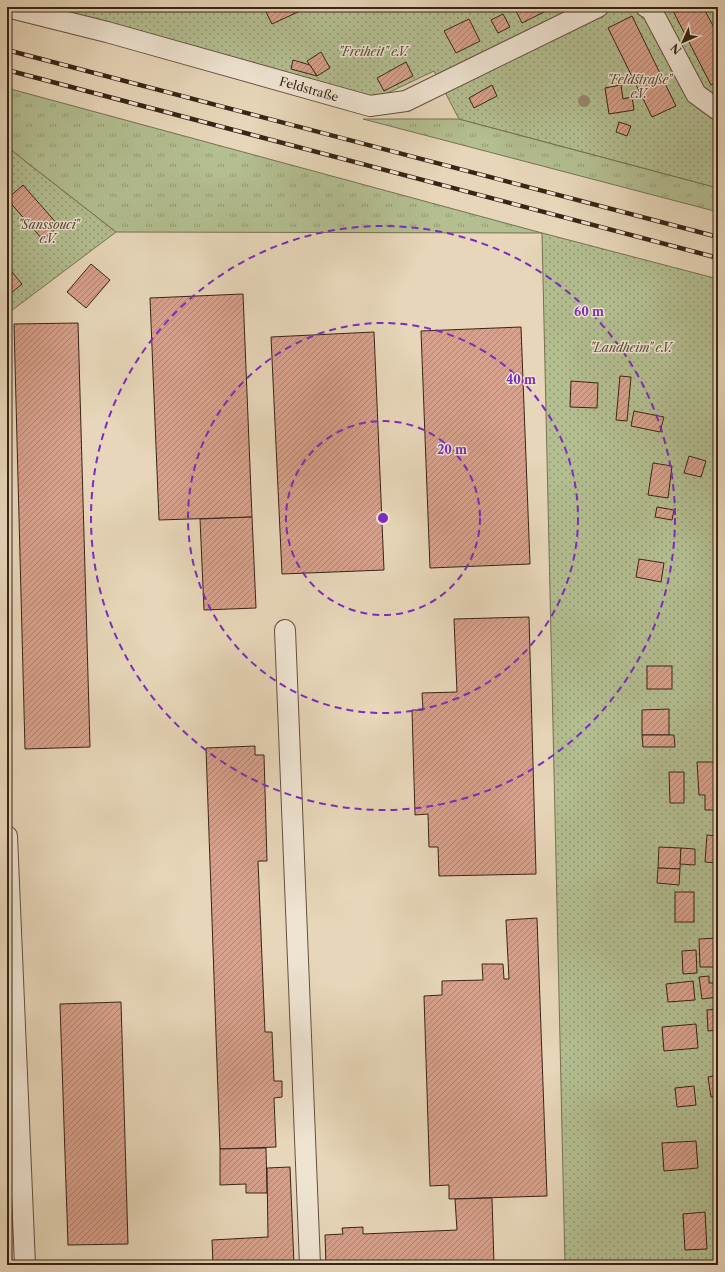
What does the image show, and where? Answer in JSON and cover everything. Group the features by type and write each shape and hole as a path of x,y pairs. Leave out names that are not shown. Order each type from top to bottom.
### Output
{"lane":[{"name":"Feldstraße","path":"7,7 107,32 370,106 406,101 598,7"},
{"path":"646,7 651,9 696,94 718,110"},
{"path":"285,630 310,1265"},
{"path":"7,836 25,1265"}],"green space":[{"name":"\"Feldstraße\" e.V.","path":"50,7 718,7 718,188 459,119 434,71 377,98"},
{"path":"7,88 542,233 116,232 7,147"},
{"path":"363,119 459,119 718,188 718,212"},
{"name":"\"Sanssouci\" e.V.","path":"7,147 116,232 7,314"},
{"name":"\"Landheim\" e.V.","path":"542,233 718,279 718,1265 565,1265"}],"building":[{"path":"276,7 298,7 300,11 272,24 266,12"},
{"path":"514,7 544,7 546,11 522,23"},
{"path":"671,7 703,7 718,35 718,82 711,85"},
{"path":"503,14 510,27 498,33 491,20"},
{"path":"632,16 676,106 652,117 608,28"},
{"path":"469,19 480,41 456,53 444,31"},
{"path":"321,52 330,68 317,76 307,61"},
{"path":"293,60 310,65 317,76 291,69"},
{"path":"406,62 413,76 384,91 377,78"},
{"path":"492,85 497,96 474,108 469,98"},
{"path":"621,85 623,99 632,97 634,110 609,114 605,88"},
{"path":"619,122 631,126 627,136 616,132"},
{"path":"23,185 59,226 43,240 7,199"},
{"path":"91,264 110,280 86,308 67,292"},
{"path":"7,266 22,284 11,293 7,289"},
{"path":"243,294 252,517 159,520 150,298"},
{"path":"78,323 90,747 25,749 14,324"},
{"path":"521,327 530,564 430,568 421,331"},
{"path":"374,332 384,570 282,574 271,337"},
{"path":"620,376 631,377 627,421 616,420"},
{"path":"571,381 598,383 597,408 570,407"},
{"path":"634,411 664,417 660,432 631,426"},
{"path":"689,456 706,461 701,477 684,473"},
{"path":"653,463 672,466 668,498 648,495"},
{"path":"657,507 674,510 672,520 655,517"},
{"path":"252,517 256,608 204,610 200,519"},
{"path":"639,559 664,563 661,582 636,577"},
{"path":"529,617 536,874 439,876 438,847 429,847 428,814 415,815 412,710 423,710 422,693 457,692 454,619"},
{"path":"647,666 672,666 672,689 647,689"},
{"path":"669,709 669,735 642,735 642,710"},
{"path":"642,735 674,735 675,747 643,747"},
{"path":"255,746 255,755 264,755 267,861 258,861 265,1032 272,1032 274,1081 282,1081 282,1097 274,1098 276,1147 220,1149 206,748"},
{"path":"697,762 718,762 718,810 705,810 705,795 699,795"},
{"path":"669,772 684,772 684,803 670,803"},
{"path":"707,835 718,836 718,863 705,862"},
{"path":"659,847 681,848 680,869 658,868"},
{"path":"681,848 695,849 695,865 680,864"},
{"path":"658,868 680,869 679,885 657,883"},
{"path":"675,892 694,892 694,922 675,922"},
{"path":"537,918 547,1196 449,1199 449,1185 430,1186 424,996 442,995 442,981 483,980 482,964 503,964 504,979 509,979 506,920"},
{"path":"718,938 718,967 700,967 699,939"},
{"path":"696,950 697,973 683,974 682,951"},
{"path":"709,976 709,983 718,983 718,997 702,999 699,977"},
{"path":"693,981 695,1000 668,1002 666,984"},
{"path":"121,1002 128,1244 68,1245 60,1004"},
{"path":"717,1009 718,1030 708,1031 707,1010"},
{"path":"696,1024 698,1048 664,1051 662,1027"},
{"path":"718,1075 718,1096 711,1097 708,1077"},
{"path":"694,1086 696,1105 677,1107 675,1088"},
{"path":"696,1141 698,1168 664,1171 662,1143"},
{"path":"266,1148 267,1193 246,1193 246,1184 220,1185 220,1149"},
{"path":"290,1167 294,1265 213,1265 212,1240 268,1237 267,1168"},
{"path":"492,1198 494,1265 326,1265 325,1235 343,1234 342,1228 363,1227 363,1234 457,1230 455,1199"},
{"path":"705,1212 707,1249 685,1250 683,1214"},
{"path":"718,1236 718,1262 716,1262 714,1237"}],"railway":[{"path":"7,50 718,237"},
{"path":"7,70 718,258"}],"park label":[{"name":"\"Freiheit\" e.V.","path":"373,51"}]}
